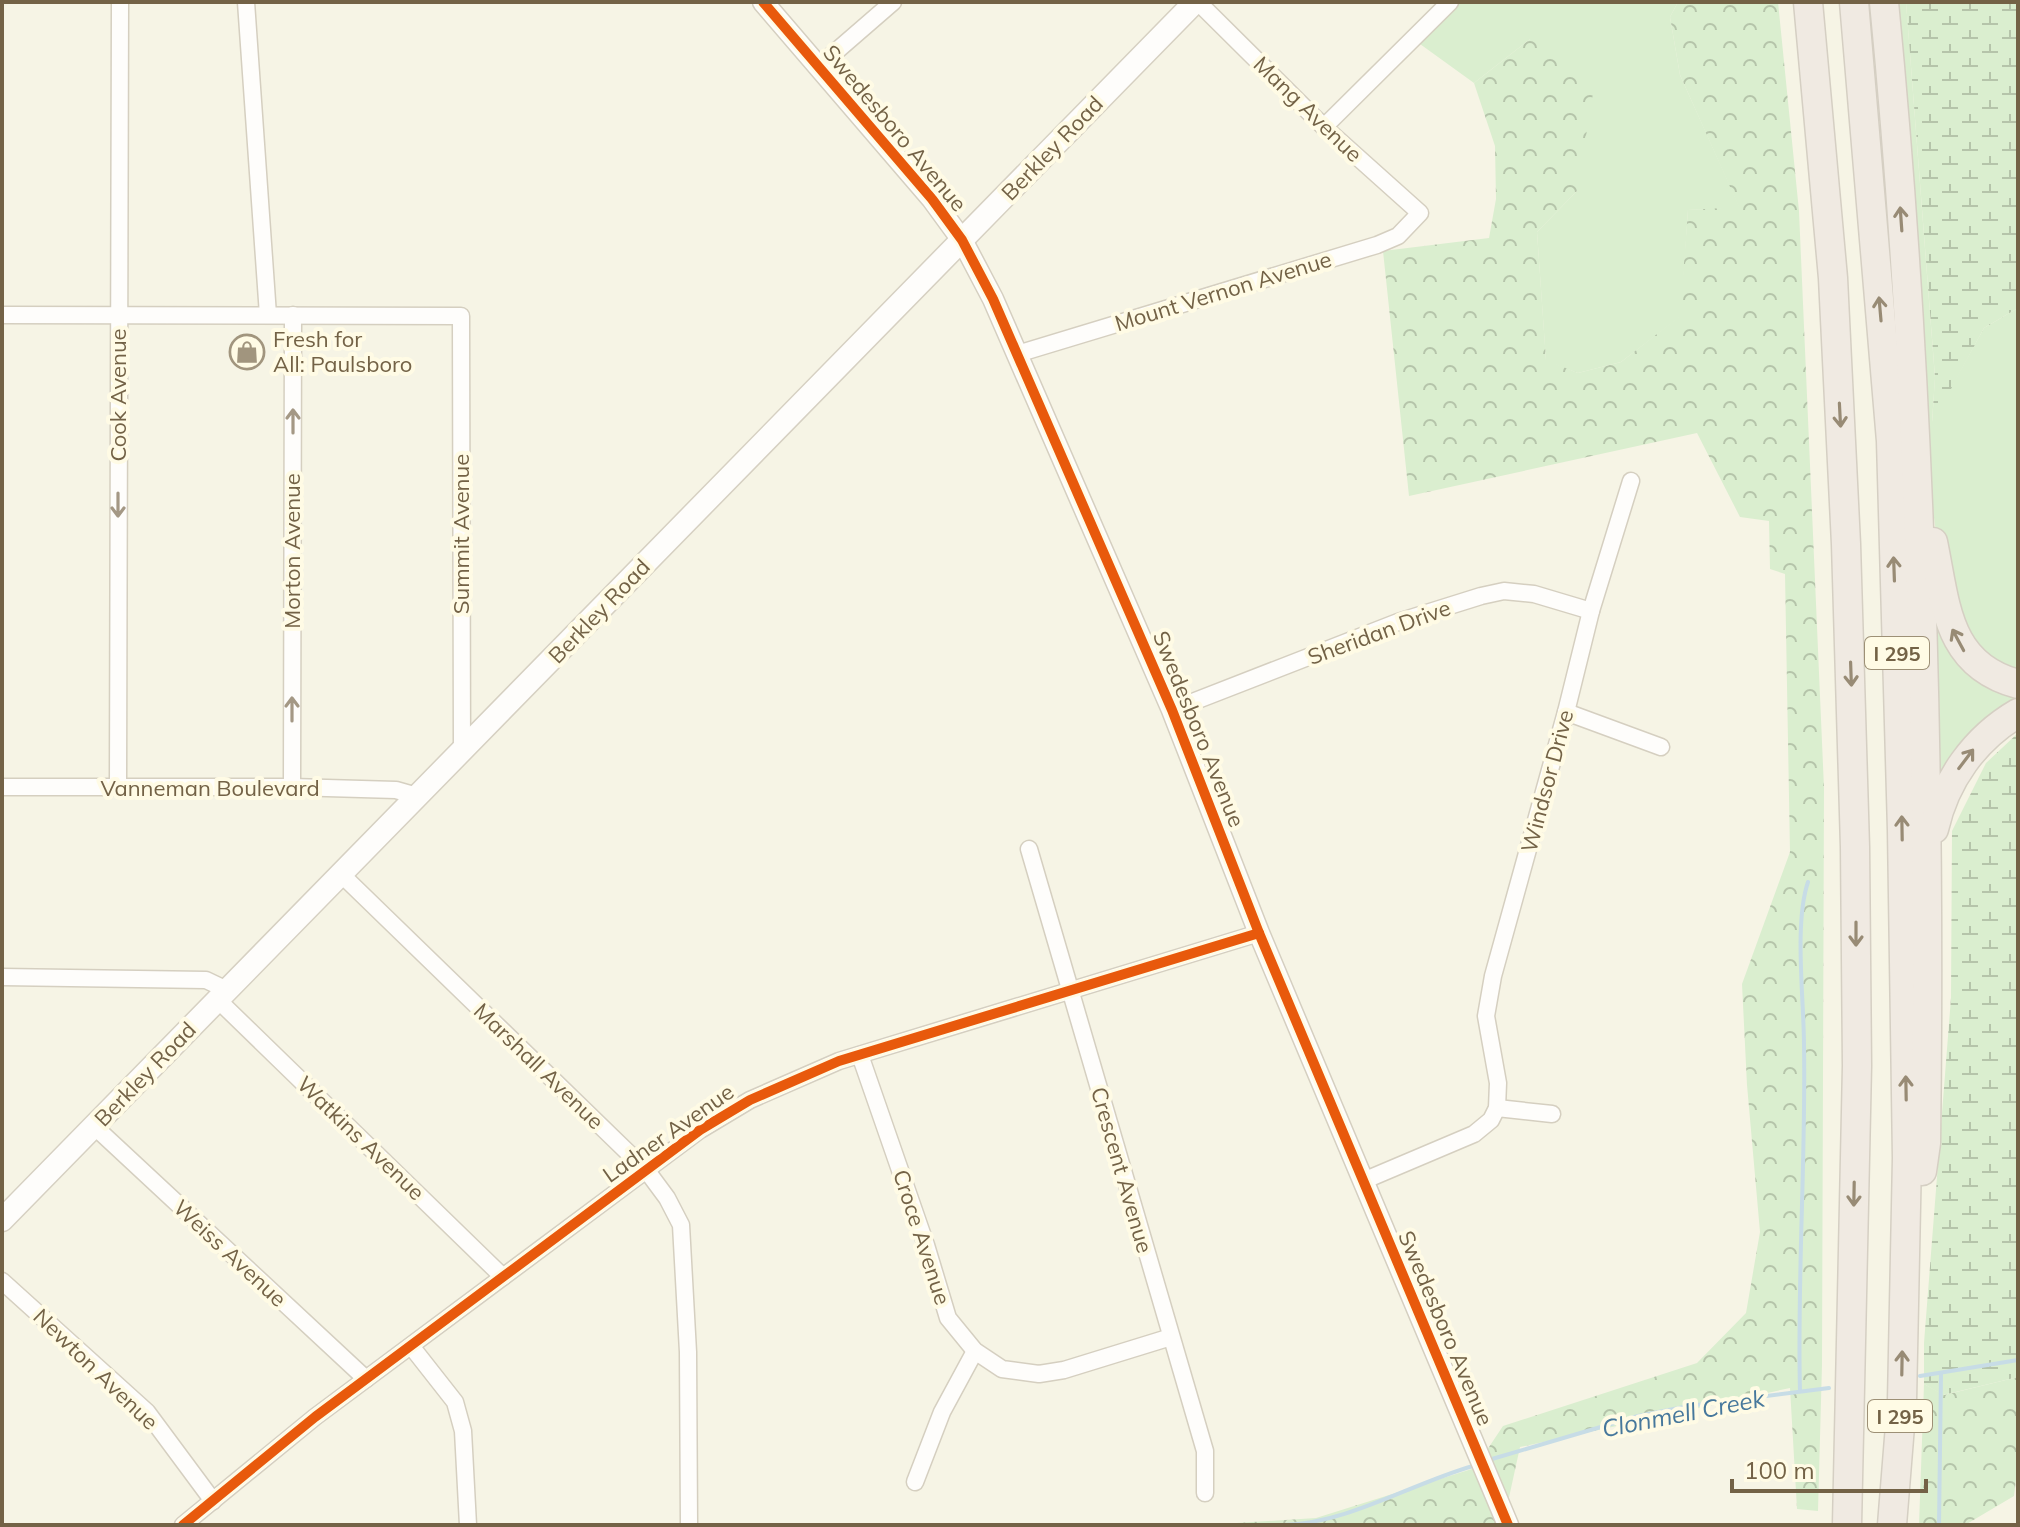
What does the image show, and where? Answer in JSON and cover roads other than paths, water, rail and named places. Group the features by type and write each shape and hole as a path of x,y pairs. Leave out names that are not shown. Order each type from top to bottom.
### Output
{"highway":[{"path":"1796,2 1813,196 1830,227"},
{"name":"I 295","path":"1808,2 1830,227 1846,529 1855,847 1857,1066 1846,1525"},
{"name":"I 295","path":"1854,2 1891,441 1902,830 1906,1110 1904,1306 1902,1401 1892,1525"},
{"path":"1884,2 1917,464 1928,857 1926,1143 1904,1306"},
{"path":"1917,464 1953,633 1977,665 1994,676 2018,684"},
{"path":"1928,857 1938,811 1954,775 1979,742 2018,713"}],"main road":[{"name":"Berkley Road","path":"2,1220 1197,2"}],"street":[{"name":"Cook Avenue","path":"118,787 120,2"},
{"path":"246,2 268,315"},
{"name":"Swedesboro Avenue","path":"763,2 932,199 962,240 1017,354 1172,710 1259,933 1508,1525"},
{"path":"818,67 893,2"},
{"name":"Mang Avenue","path":"1197,2 1324,127 1420,213"},
{"path":"1324,127 1450,2"},
{"name":"Mount Vernon Avenue","path":"1017,354 1377,245 1398,236 1420,213"},
{"path":"2,315 293,315"},
{"name":"Summit Avenue","path":"293,315 461,316 462,752"},
{"name":"Morton Avenue","path":"292,787 293,315"},
{"name":"Windsor Drive","path":"1497,1108 1498,1083 1486,1016 1489,996 1591,611 1631,481"},
{"name":"Sheridan Drive","path":"1172,710 1398,622 1481,596 1504,591 1534,594 1591,611"},
{"path":"1566,712 1661,747"},
{"name":"Vanneman Boulevard","path":"2,787 292,787 396,790 417,796"},
{"name":"Crescent Avenue","path":"1029,849 1205,1451 1205,1493"},
{"name":"Marshall Avenue","path":"342,875 647,1171 667,1198 681,1225 688,1352 689,1525"},
{"name":"Ladner Avenue","path":"183,1525 366,1379 700,1130 750,1100 839,1061 1259,933"},
{"path":"2,977 206,980 222,995"},
{"name":"Watkins Avenue","path":"222,995 503,1277"},
{"name":"Croce Avenue","path":"860,1055 948,1318 975,1351 1002,1369 1039,1374 1064,1370 1171,1337"},
{"path":"1363,1181 1474,1134 1491,1120 1497,1108 1552,1114"},
{"name":"Weiss Avenue","path":"95,1127 366,1379"},
{"name":"Newton Avenue","path":"2,1281 147,1412 213,1501"},
{"path":"411,1346 455,1402 463,1431 468,1525"},
{"path":"915,1482 942,1412 975,1351"}],"waterway":[{"path":"1800,1391 1804,1088 1801,918 1808,882"},
{"name":"Clonmell Creek","path":"1920,1376 2018,1360"},
{"path":"1939,1525 1941,1373"},
{"name":"Clonmell Creek","path":"1492,1459 1638,1416 1689,1406 1829,1388"},
{"name":"Clonmell Creek","path":"1284,1525 1308,1523 1356,1510 1473,1466"},
{"name":"Clonmell Creek","path":"1220,1525 1269,1525"}],"place":[{"name":"Fresh for All: Paulsboro","path":"247,352"}]}
